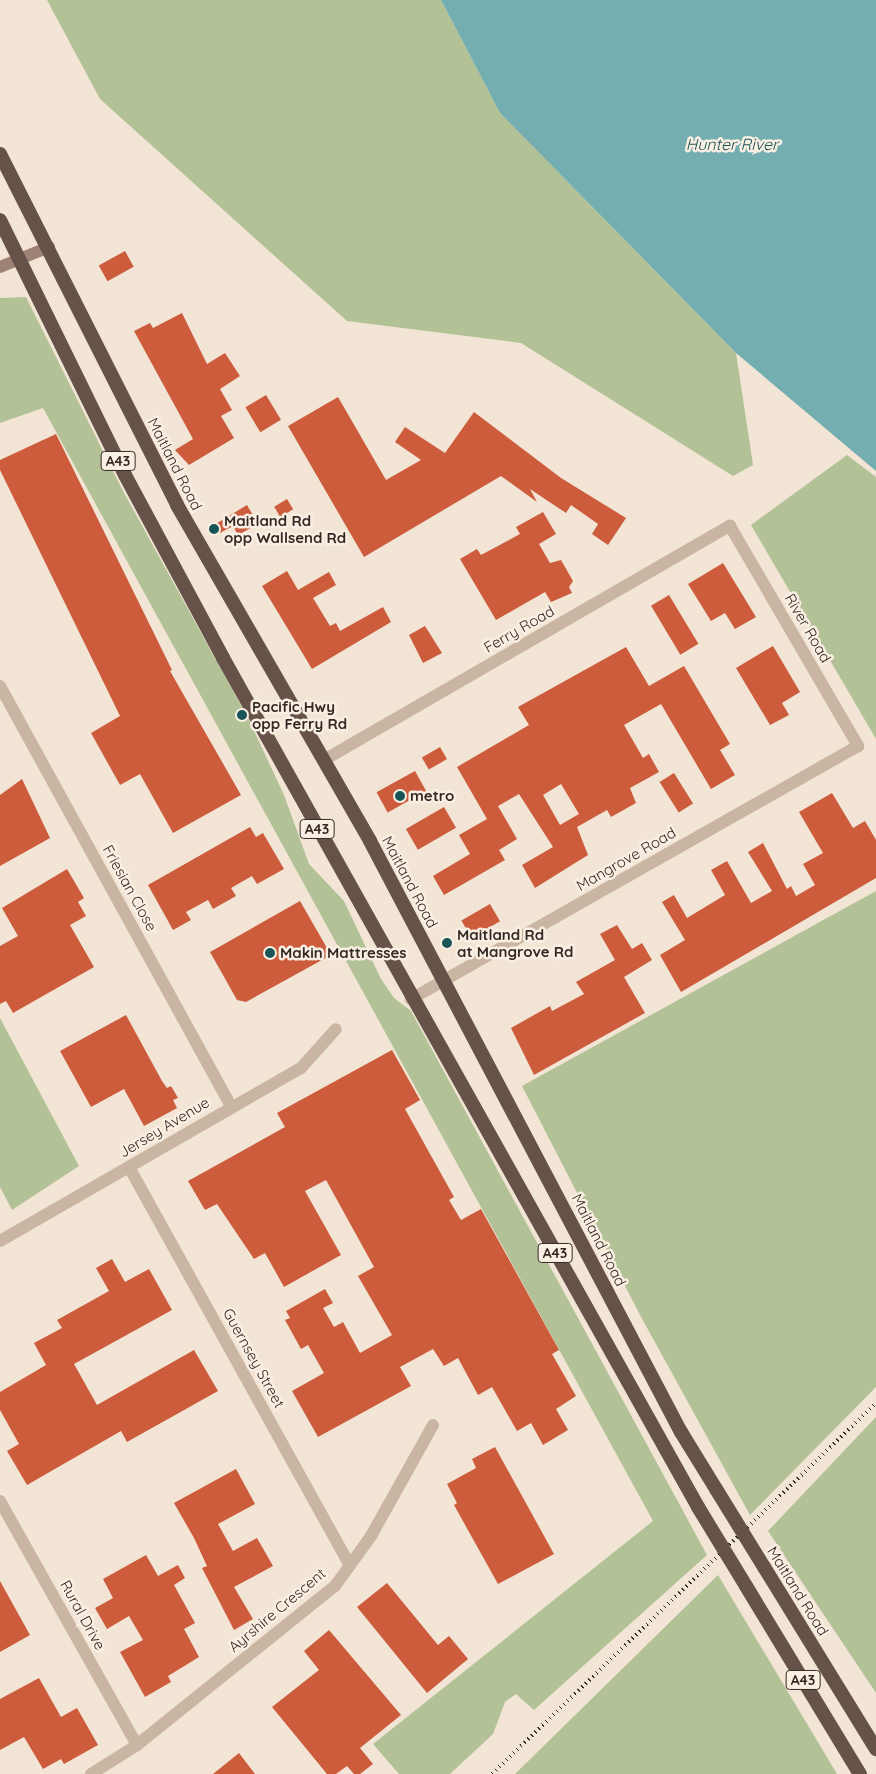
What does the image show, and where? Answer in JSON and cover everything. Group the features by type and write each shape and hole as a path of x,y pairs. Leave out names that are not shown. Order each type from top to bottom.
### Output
{"highway":[{"name":"Maitland Road","path":"0,154 49,247 177,505 324,760 445,980 680,1432 876,1749"},
{"name":"A43","path":"0,220 22,259 125,475 410,999 698,1507 860,1774"}],"main road":[{"path":"0,267 49,247"}],"street":[{"name":"Ferry Road","path":"324,760 730,526"},
{"name":"River Road","path":"730,526 858,746"},
{"name":"Friesian Close","path":"0,686 231,1106"},
{"name":"Mangrove Road","path":"410,999 858,746"},
{"name":"Jersey Avenue","path":"0,1241 129,1168 231,1106 301,1068 336,1030"},
{"name":"Guernsey Street","path":"129,1168 350,1565"},
{"name":"Ayrshire Crescent","path":"92,1774 137,1745 334,1586 372,1536 434,1425"},
{"name":"Rural Drive","path":"0,1501 137,1745"}],"green space":[{"path":"47,0 441,0 500,113 736,353 753,465 733,476 521,343 347,321 100,99"},
{"path":"26,297 123,491 249,720 284,795 309,864 344,901 381,979 394,998 411,1011 707,1555 534,1710 516,1694 505,1702 493,1734 450,1774 399,1774 373,1744 653,1521 43,408 0,423 0,298"},
{"path":"847,455 876,477 876,739 751,525"},
{"path":"876,891 876,1387 750,1515 640,1315 522,1086"},
{"path":"0,1018 79,1166 12,1210 0,1187"},
{"path":"876,1417 876,1693 768,1531"},
{"path":"718,1575 837,1774 515,1774"}],"water":[{"name":"Hunter River","path":"441,0 876,0 876,471 736,353 500,113"}],"building":[{"path":"125,251 134,267 107,281 99,266"},
{"path":"182,313 207,364 225,353 240,376 220,389 232,410 221,416 234,438 189,465 175,450 193,439 134,331 150,323 153,328"},
{"path":"266,395 281,420 260,432 245,407"},
{"path":"338,397 386,480 421,460 395,442 405,427 445,453 474,412 561,478 626,518 608,545 592,534 598,524 571,505 566,513 530,489 537,502 501,476 364,557 288,426"},
{"path":"56,434 172,670 170,671 241,795 173,833 140,774 120,785 91,733 120,716 0,470 0,460"},
{"path":"287,499 293,509 280,517 274,507"},
{"path":"247,505 258,524 238,535 233,526 214,536 209,528"},
{"path":"543,512 556,534 539,544 550,563 561,560 573,581 569,587 572,593 551,602 545,592 496,620 460,559 477,549 481,555 520,534 516,527"},
{"path":"723,563 756,617 735,629 725,613 711,621 688,584"},
{"path":"287,571 298,590 329,572 336,585 313,598 330,626 336,623 340,631 383,607 391,622 312,669 262,586"},
{"path":"669,595 698,644 680,655 651,606"},
{"path":"425,626 442,653 423,663 409,635"},
{"path":"773,646 800,692 782,703 789,715 770,725 736,668"},
{"path":"626,647 649,686 684,666 730,744 720,750 735,775 711,789 661,704 624,725 643,758 649,754 659,772 630,788 636,803 611,817 607,810 577,827 588,855 535,888 522,865 553,847 519,794 498,806 517,839 499,850 505,860 444,895 433,876 470,854 459,835 487,819 457,767 529,725 518,707","holes":["561,784 579,814 560,825 543,795"]},
{"path":"440,747 447,759 429,770 422,758"},
{"name":"metro","path":"415,771 426,791 388,812 377,792"},
{"path":"674,773 693,804 679,813 660,782"},
{"path":"22,779 50,838 0,866 0,795"},
{"path":"832,793 853,828 865,821 876,840 876,878 681,992 660,955 685,940 662,902 674,895 687,918 725,895 711,870 727,861 751,903 772,891 748,852 763,843 787,889 791,886 796,896 815,885 803,864 823,853 799,812"},
{"path":"444,807 456,828 418,850 406,829"},
{"path":"250,827 256,837 263,833 284,869 257,884 252,876 231,888 236,896 213,909 208,900 186,912 191,920 173,930 148,885"},
{"path":"67,869 84,898 78,902 86,916 70,925 94,967 13,1013 6,1001 0,1004 0,946 18,936 2,908"},
{"name":"Makin Mattresses","path":"300,901 331,955 246,1002 237,1000 210,952"},
{"path":"490,904 500,921 471,938 461,920"},
{"path":"617,925 632,949 642,943 652,960 624,977 645,1013 534,1075 511,1028 550,1006 552,1011 584,994 576,982 615,960 600,934"},
{"path":"126,1015 162,1081 167,1088 171,1086 178,1098 173,1100 177,1108 144,1126 124,1089 91,1107 60,1051"},
{"path":"392,1050 420,1100 405,1109 454,1197 449,1200 461,1220 481,1209 559,1350 552,1354 576,1396 556,1409 568,1430 543,1445 531,1423 517,1431 492,1387 478,1395 458,1358 444,1366 433,1349 400,1367 411,1386 318,1437 292,1391 324,1373 308,1345 301,1349 285,1320 290,1318 286,1311 325,1289 333,1303 323,1308 334,1327 343,1322 360,1353 392,1335 358,1276 374,1267 326,1180 305,1191 341,1255 284,1287 265,1253 254,1259 217,1204 205,1210 188,1181 285,1127 277,1113"},
{"path":"112,1259 125,1282 149,1269 172,1310 74,1364 97,1405 194,1350 218,1391 127,1442 121,1431 27,1485 7,1451 19,1444 0,1410 0,1392 46,1365 34,1343 62,1328 57,1320 109,1291 96,1268"},
{"path":"495,1447 554,1554 498,1584 454,1505 457,1503 447,1484 476,1468 472,1459"},
{"path":"236,1469 255,1504 218,1524 233,1551 257,1538 273,1566 234,1587 253,1619 234,1630 202,1568 207,1566 194,1538 174,1503"},
{"path":"146,1555 158,1576 178,1565 185,1578 174,1585 195,1623 184,1629 199,1657 168,1676 171,1682 145,1697 120,1652 143,1640 129,1616 107,1629 95,1608 113,1598 103,1579"},
{"path":"0,1581 30,1635 0,1652"},
{"path":"387,1583 438,1645 449,1636 468,1659 427,1693 357,1607"},
{"path":"329,1630 401,1715 360,1748 373,1764 360,1774 354,1774 347,1766 336,1774 327,1774 272,1707 319,1670 304,1651"},
{"path":"39,1678 61,1717 77,1708 98,1745 64,1764 61,1759 43,1769 24,1737 0,1750 0,1699"},
{"path":"239,1753 255,1774 213,1774"}],"railway":[{"path":"492,1774 876,1403"}],"place":[{"name":"Maitland Rd opp Wallsend Rd","path":"214,529"},
{"name":"Pacific Hwy opp Ferry Rd","path":"242,715"},
{"name":"metro","path":"400,796"},
{"name":"Maitland Rd at Mangrove Rd","path":"447,943"},
{"name":"Makin Mattresses","path":"270,953"}]}
